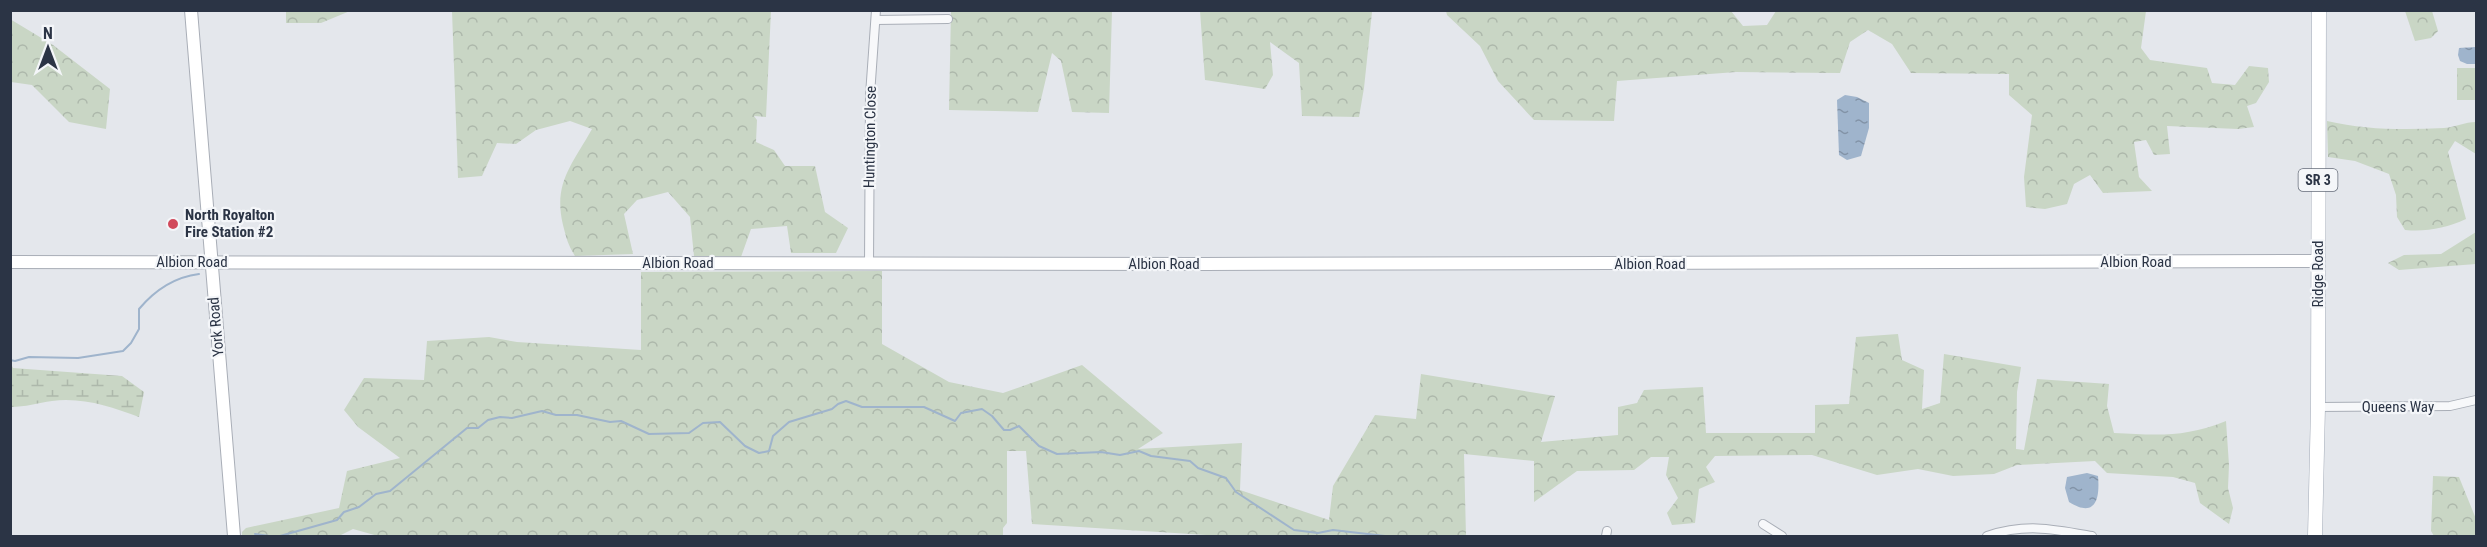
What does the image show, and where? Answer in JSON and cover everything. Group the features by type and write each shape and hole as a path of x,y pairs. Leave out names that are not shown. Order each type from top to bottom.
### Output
{"main road":[{"name":"Ridge Road","path":"2315,537 2318,407 2319,10"}],"street":[{"name":"York Road","path":"191,10 234,537"},
{"name":"Huntington Close","path":"869,264 870,95 876,10"},
{"path":"876,20 948,19"},
{"name":"Albion Road","path":"10,262 869,264 2318,261"},
{"name":"Queens Way","path":"2318,407 2450,406 2476,400"},
{"path":"1762,524 1782,537"},
{"path":"1988,537 2010,529 2052,529 2092,537"}],"green space":[{"path":"286,10 350,11 321,23 286,23"},
{"path":"452,11 771,11 766,117 754,116 757,120 756,142 774,150 785,166 815,166 825,212 848,228 836,253 791,253 787,226 751,229 741,257 694,256 690,217 668,192 637,200 624,214 633,254 575,256 563,225 560,197 571,164 592,129 570,121 536,130 516,144 497,143 482,176 458,178"},
{"path":"951,11 1112,11 1109,113 1072,112 1061,61 1052,53 1038,112 949,110"},
{"path":"1200,11 1372,12 1359,117 1302,116 1299,63 1270,42 1273,75 1265,89 1205,80"},
{"path":"1446,11 1731,11 1743,26 1767,25 1776,11 2146,11 2141,48 2150,60 2207,68 2212,83 2235,85 2249,66 2268,68 2269,82 2256,103 2247,106 2254,127 2238,129 2167,126 2170,154 2154,155 2146,140 2134,142 2139,177 2152,191 2103,193 2090,175 2074,184 2067,204 2045,209 2026,207 2024,177 2032,115 2009,95 2009,74 1911,73 1892,44 1868,30 1850,42 1840,73 1736,72 1617,81 1614,121 1534,120 1498,81 1480,46 1447,15"},
{"path":"2405,11 2432,11 2438,31 2431,38 2415,41"},
{"path":"10,19 53,45 110,89 106,129 69,122 32,85 11,82"},
{"path":"2457,68 2476,68 2476,100 2457,100"},
{"path":"2327,121 2370,128 2399,129 2444,128 2476,122 2476,154 2455,141 2448,152 2466,219 2436,229 2405,230 2397,217 2396,195 2389,174 2355,161 2328,157"},
{"path":"2476,232 2476,264 2399,270 2388,263 2404,255 2441,254"},
{"path":"882,271 882,344 949,382 1003,393 1082,365 1163,433 1138,449 1242,443 1240,490 1329,520 1333,486 1375,415 1416,419 1421,374 1555,396 1541,442 1618,435 1618,407 1637,403 1644,390 1703,387 1706,433 1815,433 1815,405 1849,404 1856,337 1898,334 1902,360 1924,370 1922,409 1940,403 1944,354 2021,367 2017,392 2016,449 2024,450 2037,379 2109,384 2107,406 2114,433 2157,435 2183,433 2226,421 2228,488 2233,508 2229,524 2200,503 2195,483 2173,477 2107,473 2095,461 2017,465 1994,474 1953,476 1918,469 1877,475 1812,455 1715,456 1706,467 1715,482 1699,489 1695,523 1672,525 1667,513 1678,498 1666,475 1669,457 1651,457 1634,470 1577,471 1534,502 1534,461 1464,454 1466,536 1222,536 1032,524 1026,451 1007,451 1007,523 1003,528 1003,536 378,536 353,529 339,536 242,536 246,528 339,508 347,471 400,458 358,427 344,410 364,378 424,380 427,341 489,337 517,342 641,350 641,272"},
{"path":"11,364 13,368 122,376 144,392 139,417 107,406 75,400 11,407"},
{"path":"2433,476 2459,477 2476,519 2476,536 2434,536 2431,531"}],"water":[{"path":"2476,47 2476,64 2460,61 2459,48"},
{"path":"1845,95 1857,97 1869,103 1869,128 1861,156 1847,160 1839,155 1837,100"},
{"path":"2087,473 2098,476 2097,498 2091,507 2078,507 2069,502 2065,488 2067,477"}],"waterway":[{"path":"10,360 29,357 78,358 123,351 139,329 139,309 145,302 174,281 199,274"},
{"path":"280,536 337,520 344,512 359,507 376,494 390,491 467,428 478,428 488,420 500,417 512,418 542,411 610,422 621,421 649,434 689,433 703,423 720,422 745,446 759,453 769,451 773,436 789,422 832,409 846,401 862,407 924,407 955,421 961,413 982,409 992,416 1004,430 1019,426 1039,446 1057,454 1101,452 1120,455 1139,451 1151,456 1190,461 1198,468 1226,478 1236,492 1294,530 1318,533 1333,530 1385,536"},
{"path":"255,534 269,536"},
{"path":"1476,536 1481,536"}],"place":[{"name":"North Royalton Fire Station #2","path":"173,224"}]}
